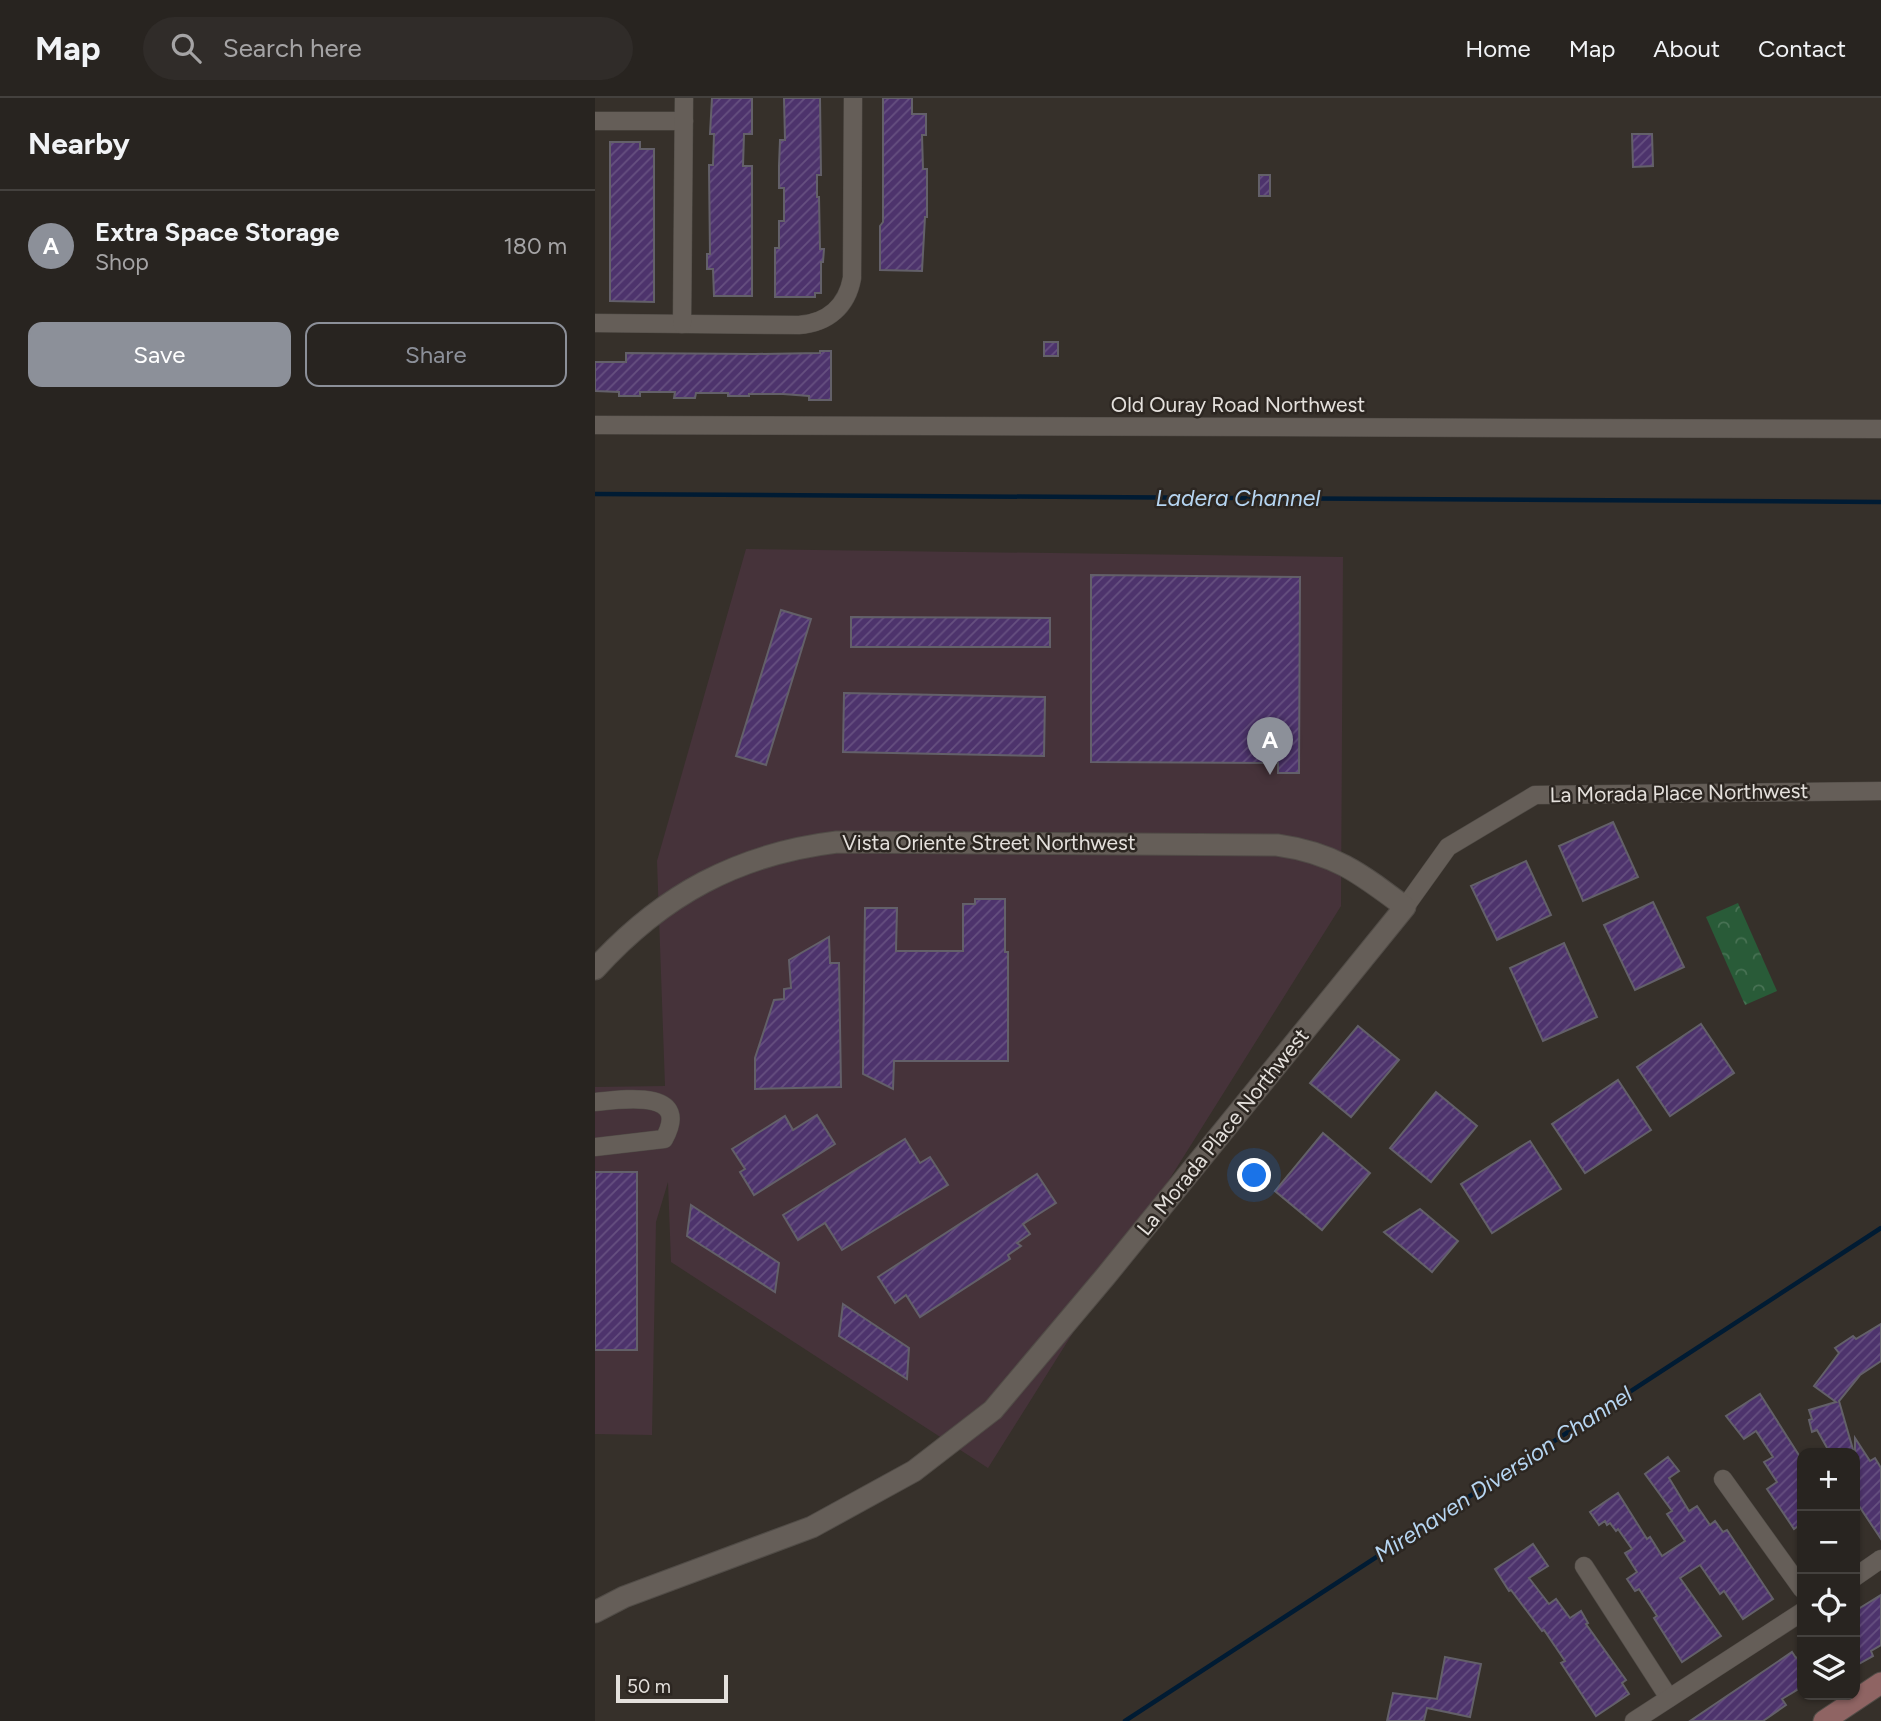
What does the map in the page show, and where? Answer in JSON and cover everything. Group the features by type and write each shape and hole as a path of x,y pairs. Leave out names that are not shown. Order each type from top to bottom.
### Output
{"main road":[{"path":"1824,1721 1881,1683"}],"street":[{"path":"683,324 684,98"},
{"path":"595,323 808,324 824,319 839,307 850,289 852,278 853,98"},
{"path":"595,121 684,121"},
{"name":"Old Ouray Road Northwest","path":"595,425 1881,429"},
{"name":"La Morada Place Northwest","path":"595,1612 624,1597 812,1527 914,1471 993,1410 1105,1278 1405,906 1448,847 1535,795 1881,791"},
{"name":"Vista Oriente Street Northwest","path":"595,969 629,934 659,909 714,876 777,852 837,842 1277,845 1324,855 1368,878 1405,906"},
{"path":"595,1102 656,1100 666,1107 672,1118 664,1139 595,1147"},
{"path":"1723,1479 1797,1582"},
{"path":"1859,1574 1881,1559"},
{"path":"1584,1566 1669,1698"},
{"path":"1635,1721 1797,1615"}],"shaded area":[{"path":"746,549 1343,557 1341,906 988,1468 671,1262 668,1182 656,1222 652,1435 595,1434 595,1087 665,1086 657,861"}],"green space":[{"path":"1738,903 1777,991 1745,1005 1706,917"}],"building":[{"path":"712,98 752,98 752,134 744,134 743,166 752,166 752,296 714,296 713,269 707,269 707,254 710,254 709,165 713,165 714,134 710,134"},
{"path":"784,98 820,98 821,175 817,175 817,197 820,249 824,249 821,262 821,293 815,293 815,297 775,297 775,248 779,248 779,221 784,221 784,188 779,188 779,166 780,140 785,140"},
{"path":"883,98 912,98 912,114 926,114 926,135 922,135 923,169 927,169 927,217 922,271 880,270 880,226 883,222"},
{"path":"1632,134 1652,134 1653,166 1633,167"},
{"path":"610,142 640,142 640,149 654,149 654,302 610,301"},
{"path":"1259,175 1270,175 1270,196 1259,196"},
{"path":"1044,342 1058,342 1058,356 1044,356"},
{"path":"831,351 831,400 809,400 809,396 783,394 728,396 728,393 696,393 695,398 674,398 675,392 640,392 640,396 619,396 619,392 595,391 595,362 626,362 626,353 755,354"},
{"path":"1091,575 1300,577 1299,773 1278,773 1278,763 1091,762"},
{"path":"781,610 811,619 766,765 736,756"},
{"path":"851,617 1050,618 1050,647 851,647"},
{"path":"844,693 1045,697 1044,756 843,752"},
{"path":"1613,822 1638,877 1583,901 1559,846"},
{"path":"1526,861 1551,915 1497,940 1471,886"},
{"path":"975,899 1005,899 1008,1061 894,1061 893,1089 863,1074 865,908 897,908 896,951 963,951 963,904 975,904"},
{"path":"1653,902 1684,967 1635,990 1604,925"},
{"path":"829,937 830,963 839,963 841,1087 755,1089 755,1058 774,1000 784,999 784,989 791,988 789,960"},
{"path":"1564,943 1597,1017 1543,1041 1510,968"},
{"path":"1701,1024 1734,1073 1670,1116 1637,1067"},
{"path":"1358,1026 1399,1060 1351,1117 1310,1083"},
{"path":"1618,1080 1651,1130 1585,1173 1552,1124"},
{"path":"1436,1092 1477,1126 1431,1182 1390,1148"},
{"path":"817,1115 835,1144 754,1195 740,1172 745,1169 732,1149 785,1116 793,1130"},
{"path":"1323,1133 1370,1173 1322,1230 1275,1191"},
{"path":"905,1139 920,1163 930,1157 948,1185 842,1250 825,1223 798,1240 783,1215"},
{"path":"1530,1141 1561,1189 1492,1233 1461,1184"},
{"path":"595,1172 637,1172 637,1350 595,1350"},
{"path":"1037,1174 1056,1203 1023,1224 1030,1234 1017,1243 1021,1246 1008,1255 1010,1259 920,1317 906,1295 895,1303 878,1277"},
{"path":"691,1205 779,1263 775,1292 687,1236"},
{"path":"1420,1209 1458,1241 1432,1272 1384,1232"},
{"path":"843,1304 909,1348 907,1379 839,1336"},
{"path":"1881,1324 1881,1361 1860,1375 1839,1401 1853,1448 1827,1448 1817,1430 1812,1432 1809,1410 1836,1402 1814,1386 1839,1353 1835,1348 1853,1336 1856,1339"},
{"path":"1760,1394 1797,1452 1797,1527 1794,1529 1767,1489 1777,1482 1764,1462 1773,1457 1756,1431 1744,1439 1726,1416"},
{"path":"1855,1438 1870,1461 1875,1458 1881,1468 1881,1539 1860,1508 1860,1448 1855,1448"},
{"path":"1668,1457 1679,1471 1669,1478 1689,1511 1697,1506 1710,1525 1715,1521 1723,1532 1727,1530 1773,1599 1743,1619 1724,1591 1720,1594 1700,1565 1680,1578 1721,1636 1682,1662 1654,1618 1657,1616 1639,1589 1635,1591 1627,1579 1637,1572 1625,1553 1632,1549 1618,1529 1616,1531 1605,1521 1599,1525 1590,1512 1618,1493 1647,1539 1650,1537 1662,1556 1685,1541 1667,1514 1672,1511 1645,1474"},
{"path":"1533,1544 1548,1566 1529,1578 1549,1604 1556,1599 1570,1618 1581,1611 1588,1623 1586,1624 1626,1680 1622,1683 1629,1694 1596,1716 1561,1663 1565,1661 1544,1630 1542,1631 1511,1590 1509,1591 1495,1569"},
{"path":"1881,1595 1881,1645 1871,1651 1873,1656 1860,1663 1860,1637 1860,1608"},
{"path":"1792,1652 1797,1658 1797,1690 1782,1699 1786,1705 1763,1721 1690,1721"},
{"path":"1445,1657 1481,1664 1470,1717 1427,1708 1424,1721 1387,1721 1393,1693 1437,1699"}],"waterway":[{"name":"Ladera Channel","path":"595,494 1881,502"},
{"name":"Mirehaven Diversion Channel","path":"1125,1721 1881,1228"}],"place":[{"name":"Extra Space Storage","path":"1270,775"}]}
